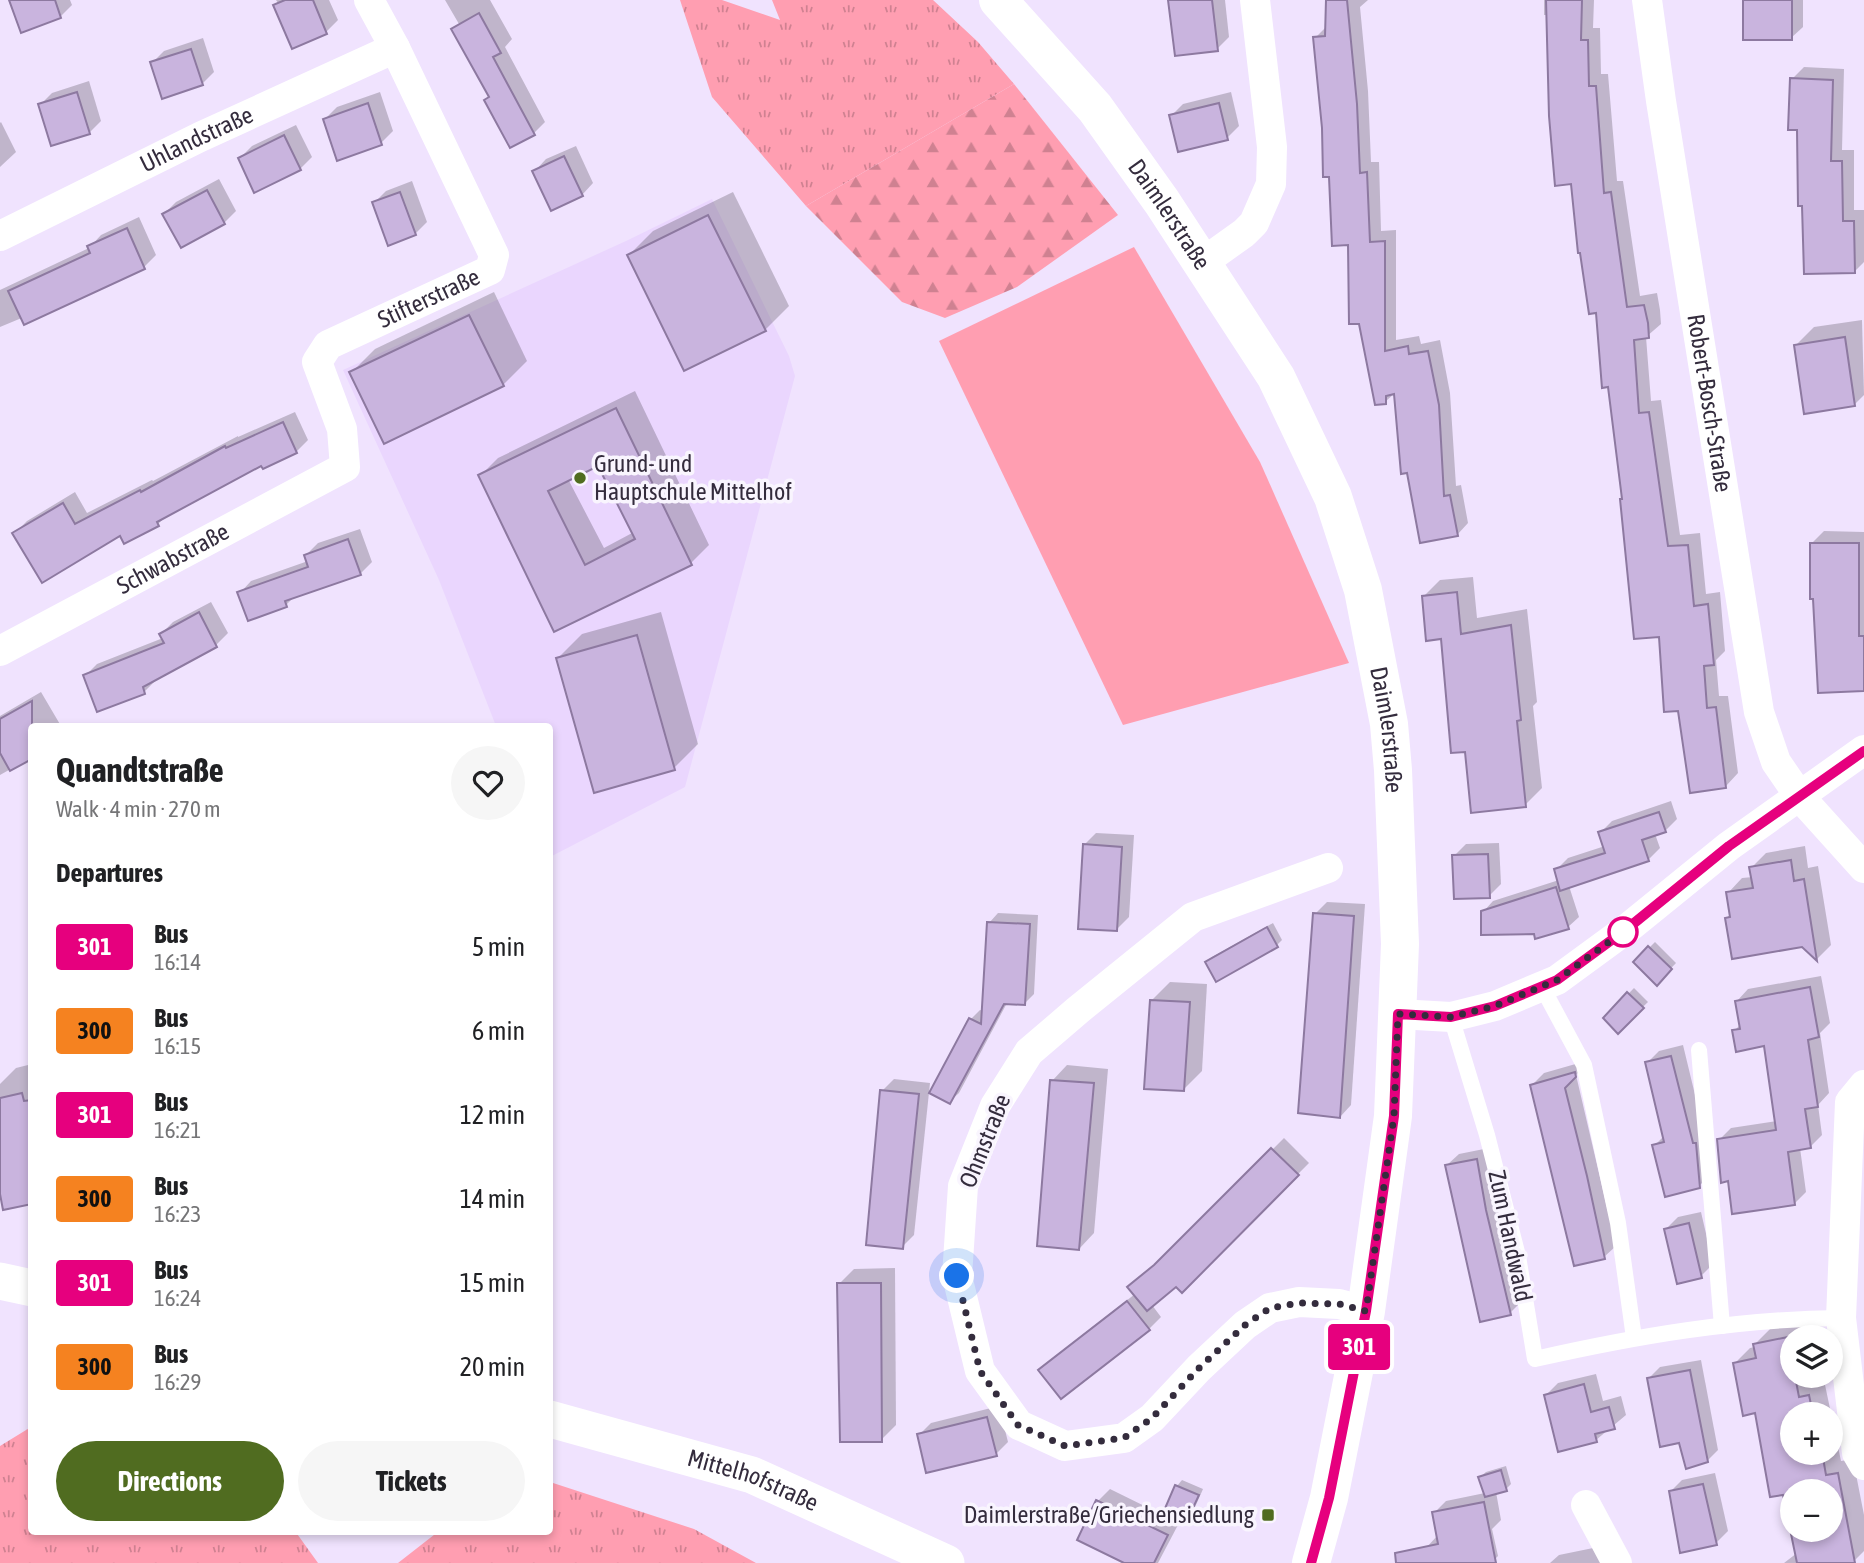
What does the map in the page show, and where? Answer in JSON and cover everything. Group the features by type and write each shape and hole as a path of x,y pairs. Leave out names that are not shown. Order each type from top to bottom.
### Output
{"main road":[{"name":"Daimlerstraße","path":"998,0 1095,108 1202,263 1276,377 1333,497 1363,590 1389,724 1393,770 1401,944 1394,1116 1366,1311 1329,1498 1311,1563"}],"street":[{"name":"Stifterstraße","path":"345,467 342,429 317,362 328,345 490,270 494,255 395,48 369,0"},
{"path":"1202,263 1254,223 1271,184 1272,147 1255,0"},
{"name":"Robert-Bosch-Straße","path":"1647,0 1759,712 1776,762 1800,797 1864,868"},
{"name":"Uhlandstraße","path":"0,236 200,137 395,48"},
{"name":"Schwabstraße","path":"0,652 345,467"},
{"path":"1398,1014 1451,1017 1495,1006 1557,980 1628,928 1729,846 1864,750"},
{"name":"Ohmstraße","path":"1328,868 1193,917 1029,1052 995,1106 963,1186 957,1276 980,1371 1018,1425 1065,1446 1124,1438 1152,1418 1199,1368 1245,1325 1270,1308 1299,1303 1339,1304 1366,1311"},
{"path":"1864,1086 1850,1102 1842,1318 1857,1453 1864,1465"},
{"path":"0,1281 28,1287"},
{"name":"Mittelhofstraße","path":"553,1420 752,1475 946,1563"},
{"path":"1586,1505 1617,1563"}],"lane":[{"path":"1541,985 1584,1065 1618,1223 1634,1338"},
{"name":"Zum Handwald","path":"1451,1017 1487,1135 1514,1243 1535,1359 1634,1338 1722,1326 1781,1319 1842,1318"},
{"path":"1699,1050 1722,1326"}],"shaded area":[{"name":"Grund- und Hauptschule Mittelhof","path":"712,199 789,356 795,376 685,787 553,855 553,723 495,723 439,580 343,370"}],"green space":[{"path":"680,0 722,0 780,20 772,0 933,0 978,42 1014,84 806,206 712,97"},
{"path":"1014,84 1118,215 1017,287 945,318 902,302 806,206"},
{"path":"1134,247 1260,462 1349,663 1123,725 939,341"},
{"path":"28,1429 28,1535 298,1535 318,1563 0,1563 0,1446"},
{"path":"553,1483 694,1529 756,1563 398,1563 434,1535 553,1535"}],"building":[{"path":"9,0 55,0 61,18 21,33"},
{"path":"285,0 313,0 327,34 292,49 273,5"},
{"path":"1168,0 1212,0 1218,51 1175,56"},
{"path":"1326,0 1347,0 1357,104 1360,173 1367,172 1370,242 1385,241 1385,351 1408,346 1409,354 1428,351 1439,405 1444,496 1450,495 1458,536 1420,543 1407,473 1401,474 1394,394 1386,396 1386,404 1375,405 1359,324 1349,324 1348,245 1332,246 1329,177 1323,177 1322,128 1313,37 1325,36"},
{"path":"1546,0 1582,0 1581,40 1588,40 1589,86 1596,86 1604,193 1611,192 1627,307 1644,305 1648,323 1649,338 1634,340 1639,413 1649,412 1668,546 1688,545 1694,606 1708,604 1714,665 1704,666 1707,708 1716,707 1726,788 1690,793 1678,711 1664,712 1659,637 1634,639 1622,499 1608,387 1602,388 1596,313 1589,314 1578,253 1571,184 1555,186 1549,116"},
{"path":"1743,0 1792,0 1792,40 1743,40"},
{"path":"479,13 501,53 493,57 535,135 510,148 484,100 489,97 451,29"},
{"path":"191,49 203,85 162,99 150,62"},
{"path":"1790,78 1833,80 1831,161 1842,161 1843,221 1854,221 1855,273 1804,274 1802,206 1798,206 1797,130 1788,130"},
{"path":"77,92 90,134 51,146 38,104"},
{"path":"368,103 382,145 337,161 323,119"},
{"path":"1219,103 1228,140 1178,152 1169,115"},
{"path":"284,135 301,170 254,193 238,158"},
{"path":"564,156 583,196 551,211 532,171"},
{"path":"207,190 225,224 181,248 162,214"},
{"path":"400,192 416,235 388,246 372,202"},
{"path":"708,215 766,331 684,371 627,255"},
{"path":"127,228 145,269 24,325 8,291 90,253 87,246"},
{"path":"469,315 504,386 384,444 349,372"},
{"path":"1845,337 1855,406 1804,414 1794,345"},
{"path":"616,408 692,565 554,632 478,475","holes":["598,466 635,539 585,565 548,491"]},
{"path":"283,422 297,453 263,469 261,466 157,522 159,526 124,544 120,536 42,583 12,533 63,503 75,524 225,446 226,448"},
{"path":"348,539 361,575 285,601 287,607 248,621 237,592 308,567 304,555"},
{"path":"1810,543 1859,543 1859,636 1864,636 1864,691 1818,693 1813,599 1810,599"},
{"path":"1457,592 1461,634 1511,625 1521,720 1517,721 1526,807 1471,813 1465,752 1451,753 1441,639 1426,641 1422,596"},
{"path":"199,612 217,647 143,687 145,694 97,712 83,675 164,643 159,634"},
{"path":"637,635 675,770 594,793 556,658"},
{"path":"32,701 32,723 28,723 28,761 10,771 0,753 0,719"},
{"path":"1659,812 1666,832 1642,840 1649,861 1560,891 1554,869 1605,853 1598,832"},
{"path":"1083,844 1122,847 1117,931 1078,929"},
{"path":"1488,854 1490,898 1454,899 1452,855"},
{"path":"1791,860 1794,881 1804,879 1817,961 1802,947 1732,959 1725,918 1730,917 1726,892 1753,888 1749,867"},
{"path":"1556,887 1569,929 1535,939 1534,934 1481,935 1481,911"},
{"path":"1313,913 1354,916 1340,1118 1298,1113"},
{"path":"987,922 1030,924 1025,1005 1004,1004 950,1104 929,1093 969,1018 981,1024"},
{"path":"1267,927 1278,947 1216,982 1205,962"},
{"path":"1648,946 1672,969 1657,986 1633,962"},
{"path":"1810,987 1819,1037 1808,1040 1818,1107 1805,1109 1811,1148 1788,1152 1795,1205 1732,1214 1728,1181 1721,1183 1717,1139 1776,1130 1764,1046 1736,1052 1732,1030 1740,1029 1735,1001"},
{"path":"1627,992 1644,1008 1618,1034 1603,1018"},
{"path":"1150,1000 1190,1002 1184,1091 1144,1089"},
{"path":"1671,1056 1693,1143 1696,1143 1700,1188 1665,1197 1652,1145 1664,1142 1645,1062"},
{"path":"1575,1072 1576,1077 1565,1088 1605,1259 1574,1266 1530,1085"},
{"path":"1050,1080 1094,1083 1079,1250 1037,1246"},
{"path":"880,1090 919,1094 903,1249 866,1245"},
{"path":"22,1093 24,1101 28,1100 28,1205 3,1210 0,1194 0,1098"},
{"path":"1271,1148 1299,1175 1182,1293 1176,1287 1147,1311 1127,1287 1154,1265"},
{"path":"1477,1159 1511,1315 1480,1322 1445,1165"},
{"path":"1689,1223 1702,1278 1677,1284 1664,1229"},
{"path":"837,1283 881,1283 882,1442 840,1442"},
{"path":"1127,1301 1150,1330 1061,1399 1038,1370"},
{"path":"1780,1339 1780,1388 1797,1388 1799,1397 1809,1395 1810,1402 1780,1402 1780,1465 1824,1465 1826,1475 1838,1473 1839,1479 1780,1479 1780,1495 1770,1497 1755,1413 1743,1416 1733,1363 1756,1358 1753,1344"},
{"path":"1690,1370 1708,1462 1686,1469 1679,1443 1660,1447 1647,1378"},
{"path":"1584,1384 1591,1412 1609,1407 1615,1429 1595,1434 1597,1442 1558,1452 1544,1395"},
{"path":"987,1417 997,1456 926,1473 917,1434"},
{"path":"1501,1470 1507,1491 1485,1497 1478,1477"},
{"path":"1703,1484 1717,1545 1680,1553 1669,1491"},
{"path":"1175,1485 1199,1495 1186,1523 1163,1513"},
{"path":"1843,1499 1855,1563 1797,1563 1793,1542 1843,1542"},
{"path":"1096,1500 1168,1535 1154,1563 1124,1563 1077,1540"},
{"path":"1484,1502 1496,1563 1396,1563 1395,1553 1438,1544 1432,1512"}],"bus line":[{"name":"301","path":"1311,1563 1329,1498 1366,1311 1394,1116 1398,1014 1451,1017 1495,1006 1557,980 1628,928 1729,846 1864,751"}],"place":[{"name":"Grund- und Hauptschule Mittelhof","path":"580,478"},
{"name":"Daimlerstraße/Griechensiedlung","path":"1268,1515"}],"route":[{"path":"957,1276 980,1371 1018,1425 1065,1446 1124,1438 1152,1418 1199,1368 1245,1325 1270,1308 1299,1303 1339,1304 1366,1311 1394,1116 1398,1014 1451,1017 1495,1006 1557,980 1628,928 1623,932"}]}
